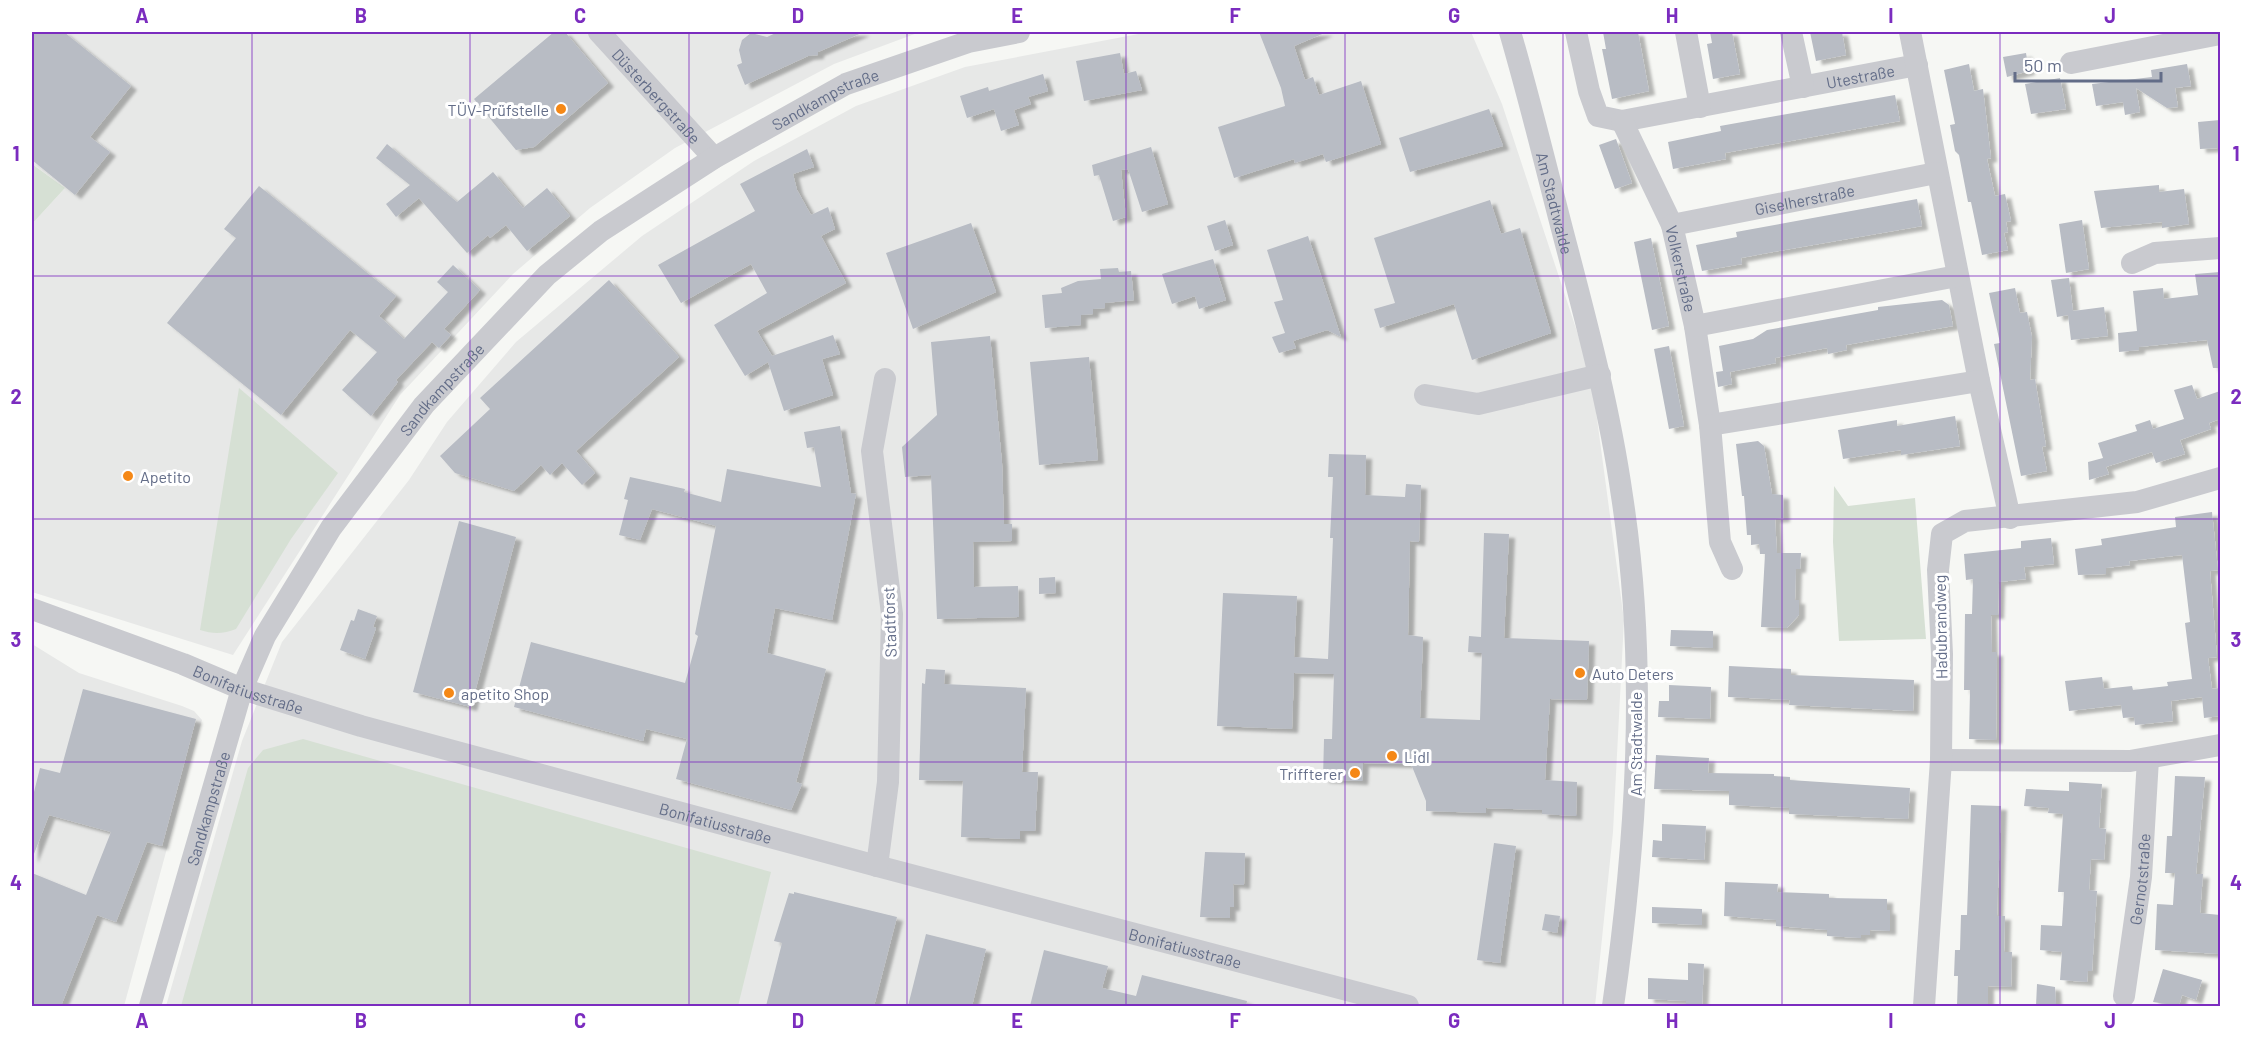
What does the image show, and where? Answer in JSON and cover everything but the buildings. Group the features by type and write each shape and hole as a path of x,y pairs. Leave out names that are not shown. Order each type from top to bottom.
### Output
{"street":[{"name":"Düsterbergstraße","path":"599,32 714,158"},
{"name":"Sandkampstraße","path":"150,1006 242,689 265,636 331,528 424,405 547,275 601,231 714,158 846,84 968,42 1019,32"},
{"name":"Am Stadtwalde","path":"1510,32 1600,375 1623,497 1634,619 1637,724 1635,820 1630,886 1613,1006"},
{"path":"1576,32 1589,91 1598,117 1622,122"},
{"path":"1686,32 1700,107"},
{"name":"Utestraße","path":"1791,32 1803,87"},
{"path":"1910,32 1957,276 2010,518"},
{"path":"2071,63 2220,34"},
{"name":"Utestraße","path":"1622,122 1917,65"},
{"name":"Volkerstraße","path":"1622,122 1672,225 1695,326 1710,425 1720,542 1732,569"},
{"name":"Giselherstraße","path":"1672,225 1936,172"},
{"path":"2132,264 2155,253 2220,248"},
{"path":"1695,326 1957,276"},
{"path":"1425,394 1478,404 1600,375"},
{"name":"Stadtforst","path":"877,866 888,782 892,614 873,451 885,379"},
{"path":"1710,425 1979,381"},
{"name":"Hadubrandweg","path":"1924,1006 1941,760 1942,654 1938,570 1942,534 1965,521 2010,518 2137,502 2220,478"},
{"name":"Bonifatiusstraße","path":"32,609 183,664 242,689 522,771 1408,1006"},
{"path":"1941,760 2130,761 2220,746"},
{"name":"Gernotstraße","path":"2124,996 2141,878 2148,759"}],"shaded area":[{"path":"32,32 920,32 834,64 675,148 590,208 513,274 400,395 233,655 32,592 32,224 65,188 32,164"},
{"path":"1149,32 1471,32 1502,104 1591,374 1624,620 1613,832 1595,1006 166,1006 242,741 282,642 409,480 447,422 516,342 642,236 754,161 856,106 965,67"},
{"path":"32,164 65,188 32,224"},
{"path":"239,388 338,473 291,539 236,629 214,633 200,630"},
{"path":"1834,486 1848,506 1915,498 1926,639 1839,641 1833,542"},
{"path":"32,644 79,673 182,706 194,711 202,720 124,1006 32,1006"},
{"path":"303,739 771,872 738,1006 181,1006 248,768 263,750"}],"place":[{"name":"TÜV-Prüfstelle","path":"561,109"},
{"name":"Apetito","path":"128,476"},
{"name":"Auto Deters","path":"1580,673"},
{"name":"apetito Shop","path":"449,693"},
{"name":"Lidl","path":"1392,756"},
{"name":"Triffterer","path":"1355,773"}]}
